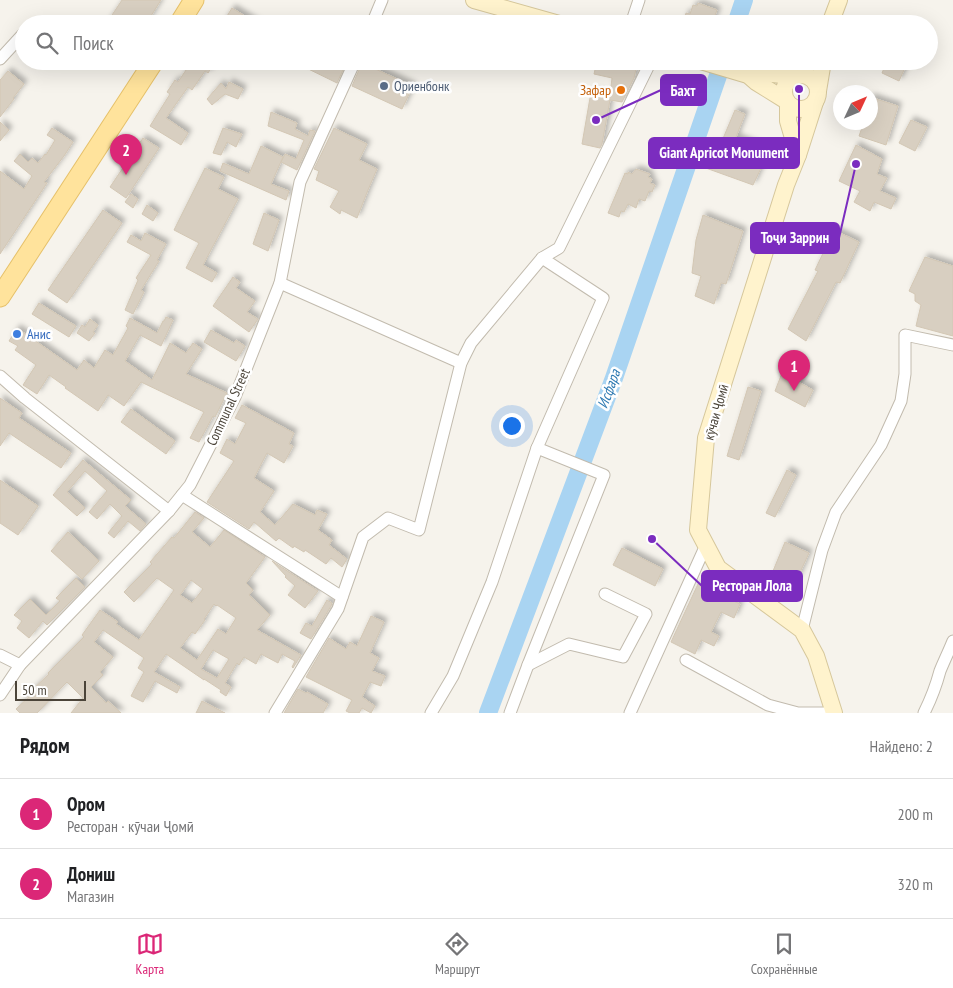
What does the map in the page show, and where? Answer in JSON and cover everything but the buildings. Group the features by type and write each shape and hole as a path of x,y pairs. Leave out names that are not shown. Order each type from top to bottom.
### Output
{"main road":[{"path":"185,15 194,0"},
{"path":"474,0 527,15"},
{"path":"833,15 839,0"},
{"path":"0,297 148,70"},
{"path":"731,70 744,74 794,108 799,109 810,106 816,96 817,85 811,77 800,70 744,74"},
{"path":"798,155 788,121 787,102 783,89 785,84 800,70"},
{"name":"кӯчаи Ҷомӣ","path":"821,70 816,96 798,155 786,185 706,438 698,530 718,568 802,630 816,656 834,713"}],"street":[{"path":"376,15 382,0"},
{"path":"634,15 639,0"},
{"path":"0,59 15,43"},
{"name":"Communal Street","path":"0,695 20,665 169,511 190,485 235,397 280,282 300,182 351,70"},
{"path":"274,713 338,609 363,537 388,518 419,530 461,363 471,343 542,258 559,248 647,70"},
{"path":"431,713 453,676 492,582 603,298 542,258"},
{"path":"280,282 461,363"},
{"path":"802,630 822,550 836,512 881,445 901,401 905,335 953,345"},
{"path":"0,376 32,404 169,511"},
{"path":"510,713 604,475 542,450"},
{"path":"182,495 342,597"},
{"path":"630,713 706,546"},
{"path":"528,665 568,644 623,658 646,614 605,594"},
{"path":"924,713 953,641"},
{"path":"0,655 20,665"},
{"path":"686,660 766,709 798,713 828,713"}],"waterway":[{"name":"Исфара","path":"739,15 744,0"},
{"name":"Исфара","path":"488,713 614,378 720,70"}],"place":[{"name":"Ориенбонк","path":"384,86"},
{"name":"Giant Apricot Monument","path":"799,89"},
{"name":"Зафар","path":"621,90"},
{"name":"Бахт","path":"596,120"},
{"name":"Тоҷи Заррин","path":"856,164"},
{"name":"Дониш","path":"126,175"},
{"name":"Анис","path":"17,334"},
{"name":"Ором","path":"794,391"},
{"name":"Ресторан Лола","path":"652,539"}]}
